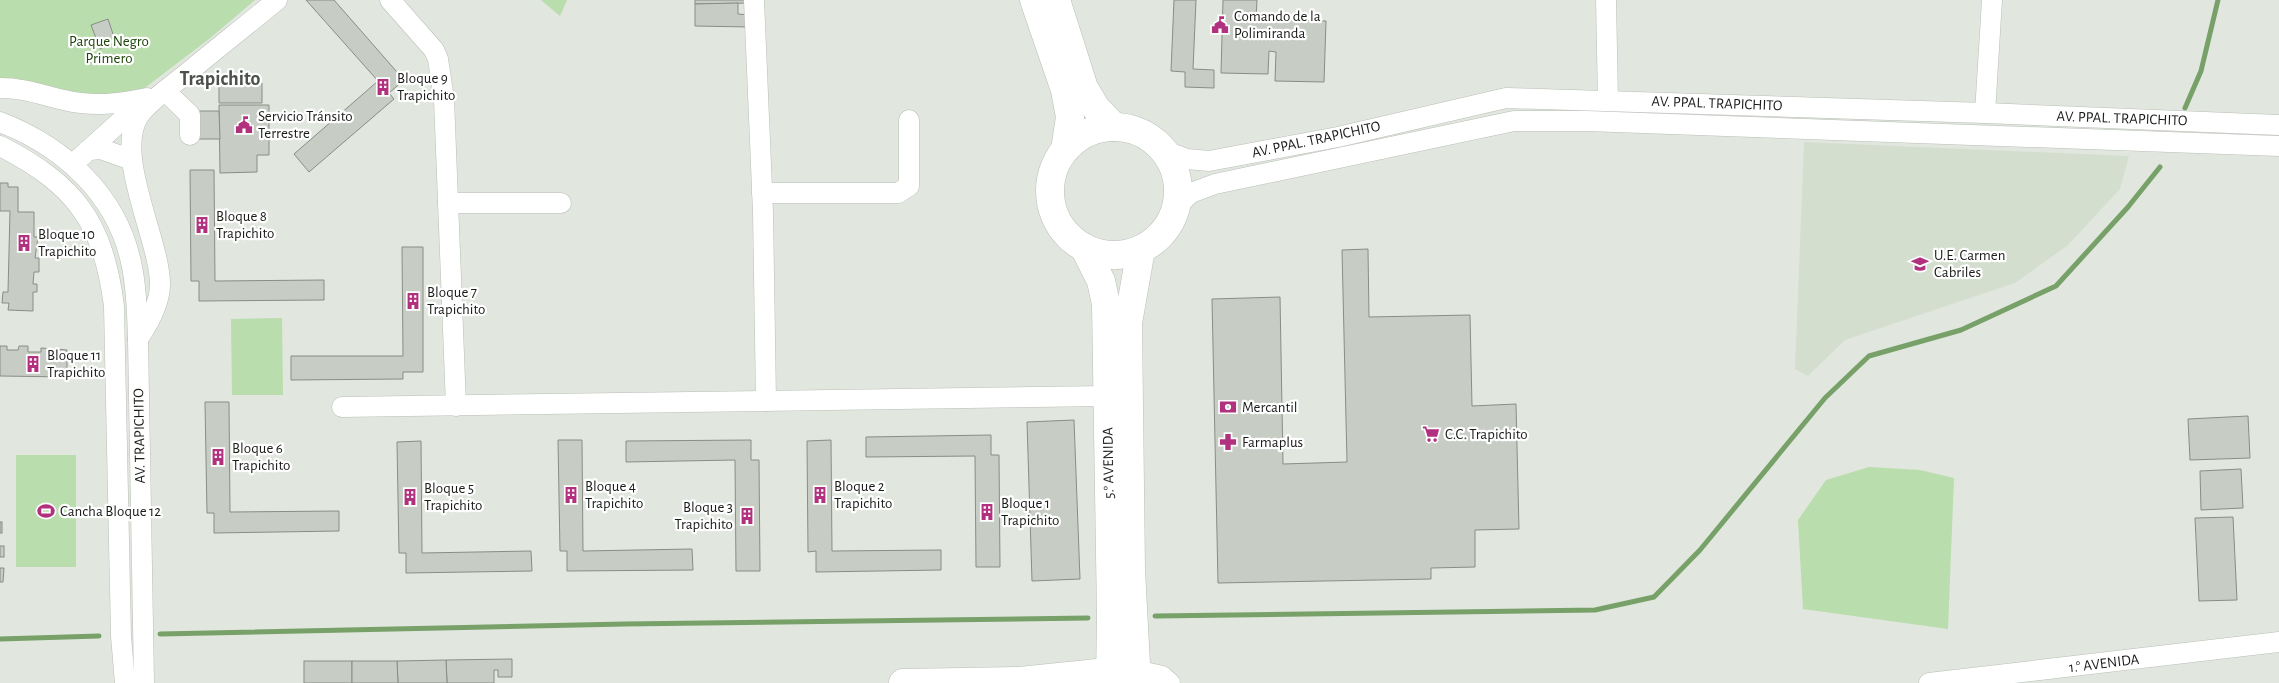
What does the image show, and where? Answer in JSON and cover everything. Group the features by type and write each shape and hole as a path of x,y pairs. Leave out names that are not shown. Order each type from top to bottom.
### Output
{"street":[{"path":"73,164 156,94 277,0"},
{"path":"390,0 423,36 438,59 444,99 456,406"},
{"path":"754,0 762,193 766,401"},
{"path":"1034,0 1065,90 1070,117 1065,150"},
{"path":"1056,0 1084,88 1096,108 1114,127"},
{"path":"1606,0 1608,100"},
{"path":"1985,112 1992,0"},
{"path":"0,88 20,88 62,100 104,106 156,94 190,115 190,135"},
{"path":"138,339 152,317 160,284 158,264 132,160 134,131 140,115 156,94"},
{"name":"AV. PPAL. TRAPICHITO","path":"1163,150 1187,159 1209,161 1338,137 1506,98 1985,112 2279,125"},
{"path":"1587,100 1587,121"},
{"path":"2004,135 2005,113"},
{"path":"762,193 898,193 909,186 909,120"},
{"name":"AV. PPAL. TRAPICHITO","path":"1176,207 1191,193 1215,184 1514,121 1587,121 2279,146"},
{"name":"AV. TRAPICHITO","path":"0,122 21,130 49,146 73,164 100,193 125,241 136,291 144,683"},
{"path":"1114,127 1140,134 1163,150 1173,165 1178,183 1176,207 1163,233 1141,249 1112,255 1084,247 1070,238 1060,225 1052,203 1051,179 1056,164 1065,150 1079,138 1095,130 1114,127"},
{"path":"0,146 43,170 62,187 95,229 110,275 114,306 121,636 125,683"},
{"path":"88,150 101,149 132,160"},
{"path":"448,203 561,203"},
{"name":"5.° AVENIDA","path":"1084,247 1101,281 1106,304 1112,616 1123,677"},
{"name":"5.° AVENIDA","path":"1123,677 1131,560 1128,323 1141,249"},
{"path":"342,407 1107,396"},
{"name":"1.° AVENIDA","path":"1929,683 2279,642"},
{"path":"903,683 1162,676 1170,683"}],"shaded area":[{"name":"U.E. Carmen Cabriles","path":"1804,142 2129,156 2120,189 2068,245 2015,283 1845,340 1808,376 1795,369"}],"green space":[{"name":"Parque Negro Primero","path":"0,0 255,0 209,39 138,93 119,100 0,83"},
{"path":"541,0 567,0 560,16"},
{"path":"282,318 283,395 232,395 231,319"},
{"name":"Cancha Bloque 12","path":"16,455 76,455 76,567 16,567"},
{"path":"1869,467 1920,470 1954,478 1948,629 1803,609 1798,520 1826,480"}],"building":[{"name":"Bloque 9 Trapichito","path":"306,0 334,0 404,80 389,93 394,99 309,172 294,154 378,81"},
{"path":"695,0 750,0 750,3 695,4"},
{"path":"1174,0 1196,0 1193,69 1214,70 1214,88 1185,87 1185,72 1171,71"},
{"path":"1223,0 1257,0 1256,19 1326,21 1324,82 1275,81 1276,52 1269,51 1268,74 1221,73"},
{"path":"738,3 738,14 750,15 750,27 695,26 695,4"},
{"path":"108,19 116,43 100,49 91,25"},
{"path":"262,83 262,103 219,103 219,84"},
{"name":"Servicio Tránsito Terrestre","path":"219,105 269,105 269,155 257,155 257,172 220,173"},
{"path":"197,111 219,111 220,139 197,139"},
{"name":"Bloque 8 Trapichito","path":"190,170 214,170 215,281 324,280 324,300 199,301 199,281 191,281"},
{"name":"Bloque 10 Trapichito","path":"0,183 8,183 8,187 18,187 18,212 34,212 34,237 38,237 35,258 39,258 39,272 34,272 33,284 37,284 37,292 33,292 33,311 8,310 9,303 2,303 3,292 8,292 10,211 0,211"},
{"name":"Bloque 7 Trapichito","path":"402,247 423,247 423,372 403,372 403,379 291,380 291,356 403,356"},
{"name":"C.C. Trapichito","path":"1368,249 1369,317 1470,315 1472,406 1516,404 1519,529 1475,530 1475,567 1431,568 1431,579 1218,583 1212,299 1280,297 1283,464 1347,462 1342,250"},
{"name":"Bloque 11 Trapichito","path":"0,346 7,346 7,350 18,350 19,346 28,346 28,352 41,352 41,348 67,350 67,377 0,376"},
{"name":"Bloque 6 Trapichito","path":"205,402 229,402 230,512 339,511 339,531 214,533 214,513 207,513"},
{"path":"2248,416 2250,458 2190,460 2188,419"},
{"path":"1074,420 1080,579 1032,581 1027,422"},
{"name":"Bloque 1 Trapichito","path":"991,435 991,455 999,455 1000,567 976,567 975,456 866,457 866,437"},
{"name":"Bloque 4 Trapichito","path":"558,440 582,440 583,551 692,549 693,570 567,571 567,551 560,551"},
{"name":"Bloque 3 Trapichito","path":"751,440 751,460 759,460 760,571 736,571 735,460 626,462 626,441"},
{"name":"Bloque 2 Trapichito","path":"831,440 832,551 941,550 941,570 816,572 816,551 808,552 807,441"},
{"name":"Bloque 5 Trapichito","path":"421,441 422,553 531,551 532,571 406,573 406,553 399,553 397,442"},
{"path":"2241,469 2243,508 2201,510 2200,471"},
{"path":"2233,517 2237,600 2199,601 2195,518"},
{"path":"0,522 2,522 2,533 0,533"},
{"path":"0,546 4,546 4,557 0,557"},
{"path":"0,568 4,568 3,582 0,582"},
{"path":"512,659 512,677 498,677 498,670 494,670 494,683 447,683 446,660"},
{"path":"446,660 447,683 398,683 397,661"},
{"path":"304,661 352,661 352,683 304,683"},
{"path":"352,661 397,661 398,683 352,683"}],"waterway":[{"path":"2185,108 2201,71 2218,0"},
{"path":"1155,616 1595,610 1654,597 1700,550 1825,398 1869,356 1961,330 2056,286 2128,207 2160,167"},
{"path":"160,634 625,624 1088,618"},
{"path":"0,639 99,636"}],"place":[{"name":"Comando de la Polimiranda","path":"1220,25"},
{"name":"Bloque 9 Trapichito","path":"383,87"},
{"name":"Servicio Tránsito Terrestre","path":"244,125"},
{"name":"Bloque 8 Trapichito","path":"202,225"},
{"name":"Bloque 10 Trapichito","path":"24,243"},
{"name":"U.E. Carmen Cabriles","path":"1920,264"},
{"name":"Bloque 7 Trapichito","path":"413,301"},
{"name":"Bloque 11 Trapichito","path":"33,364"},
{"name":"Mercantil","path":"1228,407"},
{"name":"C.C. Trapichito","path":"1431,434"},
{"name":"Farmaplus","path":"1228,442"},
{"name":"Bloque 6 Trapichito","path":"218,457"},
{"name":"Bloque 4 Trapichito","path":"571,495"},
{"name":"Bloque 2 Trapichito","path":"820,495"},
{"name":"Bloque 5 Trapichito","path":"410,497"},
{"name":"Cancha Bloque 12","path":"46,511"},
{"name":"Bloque 1 Trapichito","path":"987,512"},
{"name":"Bloque 3 Trapichito","path":"747,516"}],"district":[{"name":"Trapichito","path":"220,78"}]}
